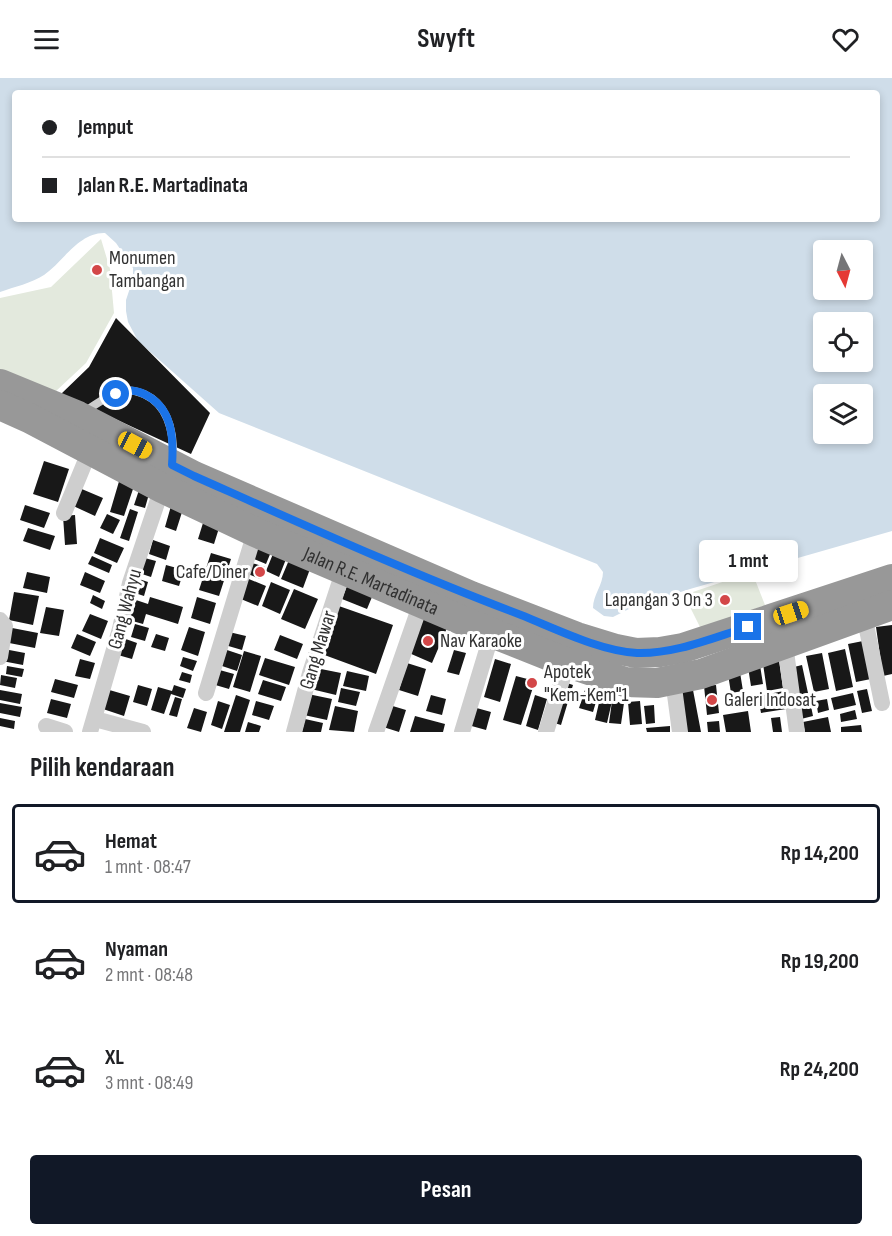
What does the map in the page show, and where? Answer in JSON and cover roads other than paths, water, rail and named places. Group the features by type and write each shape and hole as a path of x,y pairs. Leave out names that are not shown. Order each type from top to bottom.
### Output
{"highway":[{"name":"Jalan R.E. Martadinata","path":"0,384 78,416 255,532 492,633 580,656 660,652 683,648 892,579"},
{"name":"Jalan R.E. Martadinata","path":"0,405 90,450 167,476 194,476 441,583 625,682 657,683 701,674 892,605"}],"street":[{"path":"64,513 90,450"},
{"name":"Gang Wahyu","path":"93,725 120,629 130,583 167,476"},
{"path":"206,693 255,532"},
{"name":"Gang Mawar","path":"294,732 310,673 344,569"},
{"path":"376,732 421,603"},
{"path":"864,615 882,703"},
{"path":"0,657 3,623"},
{"path":"462,732 492,633"},
{"path":"785,644 797,732"},
{"path":"546,732 563,677 580,656"},
{"path":"673,680 680,732"},
{"path":"93,725 143,732"},
{"path":"46,726 65,732"}],"lane":[{"path":"78,416 100,402 128,390 153,398 166,414 172,432 174,446 167,476"}],"place":[{"name":"Monumen Tambangan","path":"97,270"},
{"name":"Cafe/Diner","path":"260,572"},
{"name":"Lapangan 3 On 3","path":"725,600"},
{"name":"Nav Karaoke","path":"428,641"},
{"name":"Apotek \"Kem-Kem\"1","path":"532,683"},
{"name":"Galeri Indosat","path":"712,700"}]}
